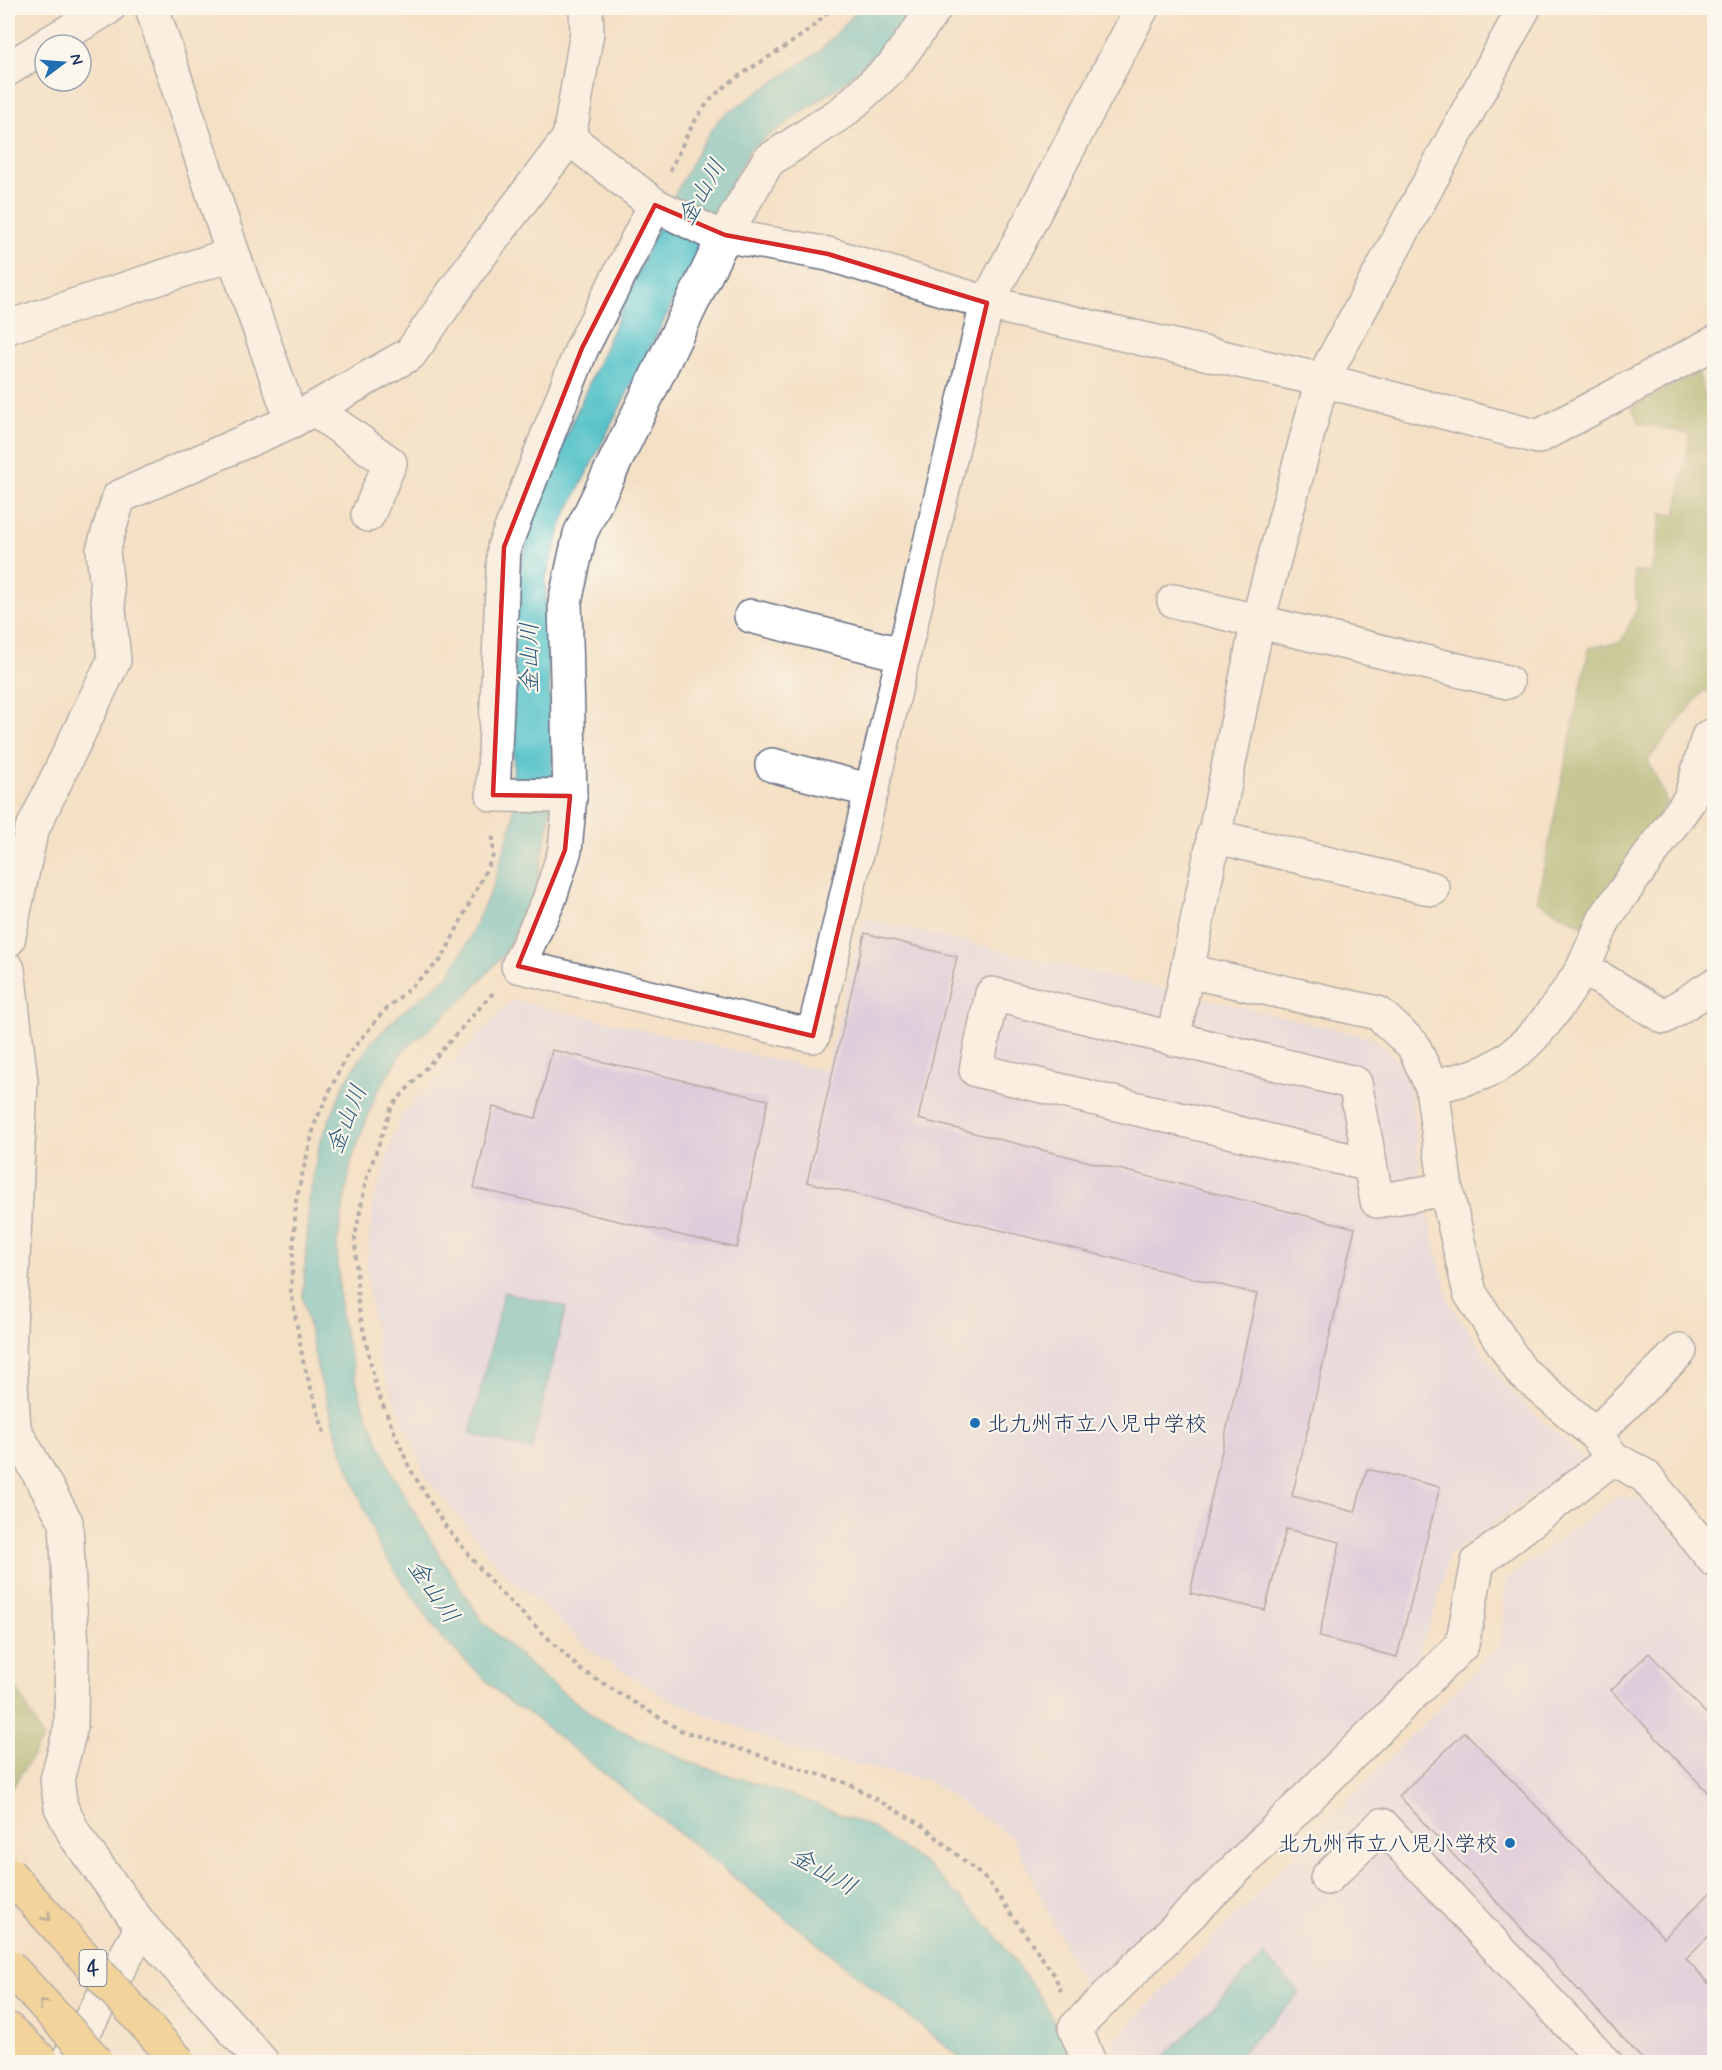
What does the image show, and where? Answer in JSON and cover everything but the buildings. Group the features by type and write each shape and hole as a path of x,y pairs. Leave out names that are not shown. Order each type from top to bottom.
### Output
{"highway":[{"name":"4","path":"8,1873 179,2062"},
{"path":"8,1965 97,2062"},
{"path":"8,2029 43,2062"}],"street":[{"path":"66,33 108,8"},
{"path":"152,8 233,254 303,415 390,463 368,515"},
{"path":"8,940 31,832 114,660 103,550 119,497 303,415 410,354 474,263 568,138 587,32 586,8"},
{"path":"935,8 893,66 844,111 768,161 718,234 580,534 565,602 562,796 565,850 549,900 518,966 813,1036 987,303 1142,8"},
{"path":"1173,1038 1258,620 1322,380 1524,8"},
{"path":"8,69 33,53"},
{"path":"568,138 660,207 718,234 828,254 987,303 1322,380 1538,436 1714,344"},
{"path":"562,796 501,796 504,547 582,348 660,207"},
{"path":"8,327 233,254"},
{"path":"1173,602 1258,620 1507,681"},
{"path":"751,616 904,655"},
{"path":"1432,1087 1486,1071 1523,1047 1558,1007 1582,968 1605,918 1690,799 1708,737"},
{"path":"772,765 872,791"},
{"path":"1213,836 1433,889"},
{"path":"1582,968 1664,1017 1714,985"},
{"path":"8,969 21,1081 8,1350 14,1429 66,1522 72,1661 71,1726 57,1780 61,1807 76,1837 142,1927 262,2062"},
{"path":"1186,971 1378,1013 1413,1045 1432,1087 1446,1189 1470,1293 1521,1371 1604,1446 1645,1476 1714,1560"},
{"path":"1370,1165 976,1070 992,994 1355,1083 1377,1201 1446,1189"},
{"path":"1089,2062 1075,2028 1462,1645 1478,1562 1604,1446 1680,1351"},
{"path":"1327,1878 1382,1825 1605,2062"},
{"path":"67,2062 142,1927"}],"path":[{"path":"660,207 692,122 726,85 817,24 831,8"},
{"path":"324,1433 303,1361 291,1291 296,1200 315,1122 344,1060 383,1012 442,959 493,856 501,796"},
{"path":"518,966 392,1106 366,1180 355,1237 358,1305 375,1388 409,1467 443,1523 495,1587 581,1670 680,1730 849,1784 922,1825 988,1881 1055,1976 1075,2028"}],"highlighted area":[{"path":"655,205 725,235 828,254 987,303 813,1036 518,966 565,850 570,796 493,795 504,547 582,348"}],"shaded area":[{"name":"北九州市立八児中学校","path":"863,918 1373,1038 1398,1060 1411,1093 1422,1194 1450,1303 1507,1388 1584,1459 1448,1556 1436,1608 1414,1665 1133,1965 1085,1989 1013,1838 927,1780 803,1754 667,1698 595,1654 500,1568 426,1477 380,1365 366,1271 373,1204 400,1117 512,1000 826,1071"},
{"name":"北九州市立八児小学校","path":"1618,1496 1640,1498 1714,1578 1714,2062 1119,2062 1111,2043 1501,1644 1506,1579"}],"green space":[{"path":"1698,372 1714,423 1714,695 1704,690 1648,760 1667,802 1585,927 1537,901 1589,648 1621,642 1637,609 1634,571 1651,573 1662,513 1676,515 1690,434 1639,423 1632,407"},
{"path":"8,1671 43,1738 8,1795"}],"water":[{"name":"金山川","path":"860,8 916,8 900,31 845,82 750,149 711,221 699,251 563,520 545,580 553,776 549,822 535,893 504,954 464,999 403,1051 376,1094 351,1162 337,1244 341,1319 362,1403 394,1477 435,1548 482,1621 543,1677 601,1721 691,1763 800,1798 873,1828 930,1868 992,1930 1041,1998 1077,2062 966,2062 526,1711 511,1704 442,1638 380,1549 339,1443 317,1367 303,1298 309,1200 319,1145 345,1082 370,1044 399,1015 449,975 464,949 493,886 513,820 515,585 542,491 657,229 700,147 719,119 821,50"},
{"path":"504,1292 566,1307 531,1450 470,1434"},
{"path":"1264,1955 1300,1993 1231,2062 1169,2062 1164,2057"}],"place":[{"name":"北九州市立八児中学校","path":"975,1423"},
{"name":"北九州市立八児小学校","path":"1510,1843"}]}
